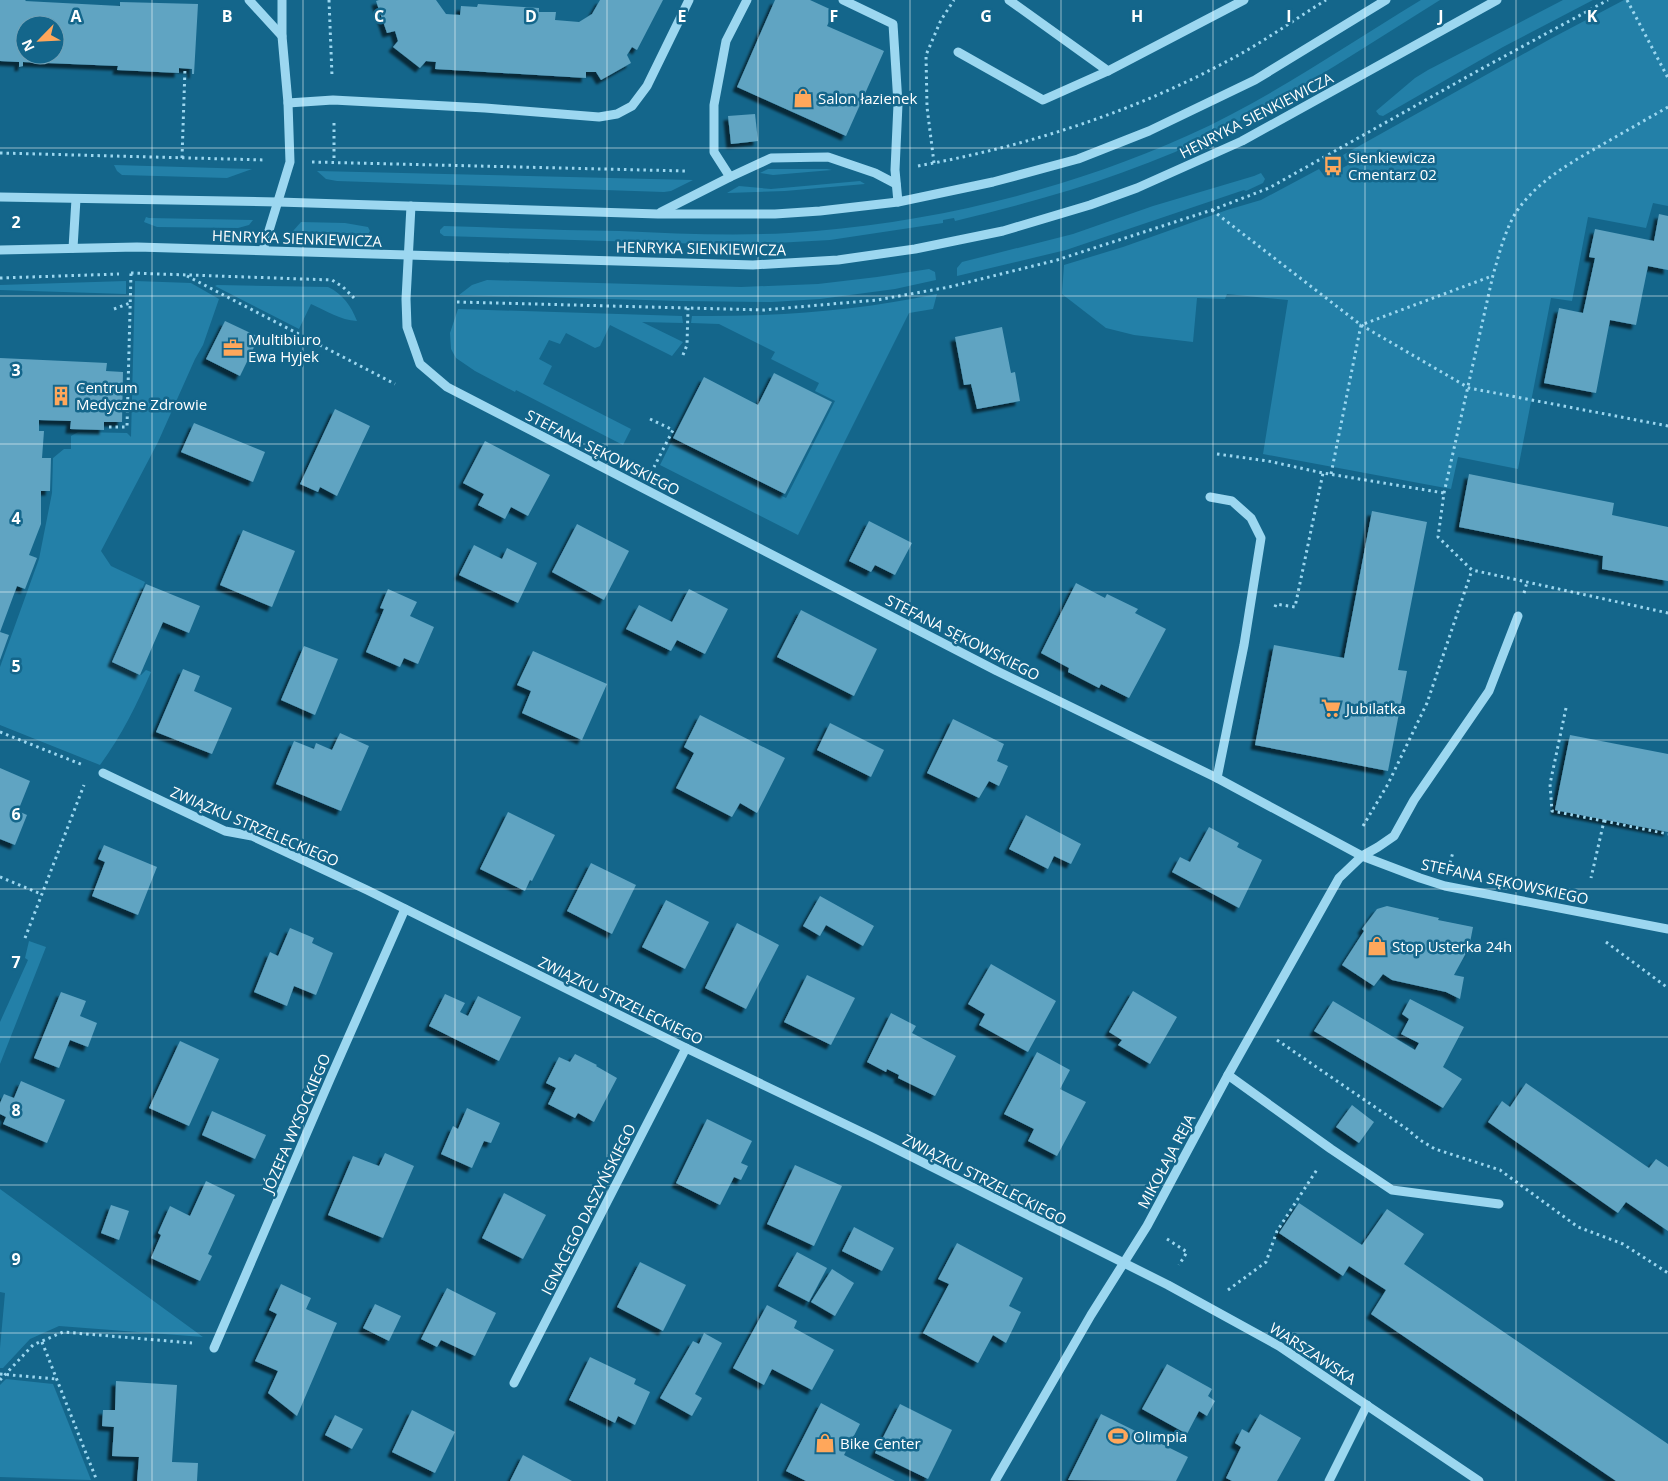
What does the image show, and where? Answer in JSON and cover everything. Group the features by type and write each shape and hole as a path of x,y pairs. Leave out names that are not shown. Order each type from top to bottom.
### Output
{"street":[{"path":"249,0 282,36"},
{"path":"263,250 290,162 288,103 282,36 282,0"},
{"path":"288,103 333,100 599,116 617,114 632,106 647,86 689,0"},
{"path":"730,177 714,152 714,104 726,41 747,0"},
{"path":"843,0 893,24 898,104 896,184 898,202"},
{"path":"1009,0 1108,71"},
{"path":"958,52 1043,100 1108,71 1244,0"},
{"name":"HENRYKA SIENKIEWICZA","path":"0,197 278,202 658,214 820,212 898,202 993,182 1078,159 1149,131 1216,101 1255,80 1386,0"},
{"name":"HENRYKA SIENKIEWICZA","path":"0,250 137,247 753,265 838,260 915,249 1003,231 1090,205 1137,188 1242,141 1497,0"},
{"path":"658,214 771,158 828,157 875,173 896,184"},
{"path":"73,248 76,199"},
{"name":"STEFANA SĘKOWSKIEGO","path":"411,206 410,254 406,299 407,327 420,364 447,387 997,671 1217,778 1362,856 1445,886 1668,929"},
{"path":"1210,497 1232,502 1251,518 1260,538 1244,645 1217,778"},
{"name":"MIKOŁAJA REJA","path":"995,1481 1091,1315 1147,1226 1228,1075 1339,878 1362,856 1394,836 1414,800 1489,691 1518,616"},
{"name":"ZWIĄZKU STRZELECKIEGO","path":"103,774 225,831 252,836 405,909 686,1048 874,1138 1123,1263"},
{"name":"JÓZEFA WYSOCKIEGO","path":"214,1348 405,909"},
{"name":"IGNACEGO DASZYŃSKIEGO","path":"514,1383 686,1048"},
{"path":"1228,1075 1330,1149 1392,1190 1499,1204"},
{"name":"WARSZAWSKA","path":"1123,1263 1168,1285 1279,1346 1479,1481"},
{"path":"1328,1481 1368,1405"}],"path":[{"path":"934,163 927,107 926,55 941,20 954,0"},
{"path":"921,166 990,152 1039,138 1092,121 1145,100 1233,58 1326,0"},
{"path":"1627,0 1668,78"},
{"path":"182,158 185,68"},
{"path":"1668,107 1573,161 1530,195 1515,214 1503,241 1493,275 1444,493 1438,537 1472,570 1668,613"},
{"path":"0,153 267,160"},
{"path":"308,162 694,171"},
{"path":"1212,210 1361,325 1469,388 1668,426"},
{"path":"109,427 127,427 131,273"},
{"path":"0,278 131,273 332,280 343,287 354,298"},
{"path":"184,275 395,384"},
{"path":"1361,325 1493,275"},
{"path":"114,309 130,303"},
{"path":"683,356 687,345 688,308"},
{"path":"1331,474 1361,325"},
{"path":"650,419 673,430 656,464"},
{"path":"1217,454 1268,461 1323,473 1444,493"},
{"path":"1274,614 1276,604 1294,606 1323,473"},
{"path":"1362,829 1388,784 1426,703 1472,570"},
{"path":"1566,708 1550,784 1552,811 1668,834"},
{"path":"0,732 103,774"},
{"path":"25,938 85,783 88,767"},
{"path":"1591,878 1604,821"},
{"path":"1448,869 1453,852"},
{"path":"0,877 41,894"},
{"path":"1606,942 1668,988"},
{"path":"1277,1040 1435,1149 1500,1170 1578,1227 1623,1244 1668,1273"},
{"path":"1228,1290 1266,1262 1277,1231 1330,1149"},
{"path":"0,1380 33,1345 64,1332 199,1343 214,1348"},
{"path":"42,1342 97,1481"},
{"path":"0,1374 56,1378"}],"shaded area":[{"path":"1421,0 1440,0 1334,67 1224,129 1159,158 1092,183 1058,194 955,221 954,218 943,220 943,223 830,240 738,245 444,236 440,233 444,226 693,234 792,233 912,219 1006,199 1099,171 1189,135 1249,105"},
{"path":"1563,0 1593,0 1503,47 1383,116 1379,115 1376,111 1415,78 1428,70"},
{"path":"1624,0 1668,0 1668,206 1653,203 1646,228 1588,217 1572,301 1551,298 1518,469 1458,457 1451,489 1263,454 1288,300 1227,294 1225,299 1197,298 1193,342 1134,335 1106,328 1062,294 1064,265 1261,200 1319,169 1325,177 1348,165 1343,155 1552,38"},
{"path":"114,165 252,169 227,178 122,175"},
{"path":"768,169 832,170 773,175 760,173"},
{"path":"317,171 693,180 671,191 664,192 337,181 326,179"},
{"path":"1261,173 1265,179 1263,183 1246,191 1244,190 1066,250 957,276 957,268 962,262 1073,234 1153,206"},
{"path":"860,181 865,184 785,191 727,193 739,186 771,189"},
{"path":"146,217 253,220 249,225 238,228 157,227 144,222"},
{"path":"301,222 345,223 368,227 370,231 368,234 293,231"},
{"path":"929,269 935,272 936,280 895,289 820,299 772,302 459,295 472,285 487,280 741,287 818,284"},
{"path":"126,281 126,294 0,290 0,285"},
{"path":"135,281 191,283 219,299 203,345 158,442 101,551 111,566 145,582 112,663 141,675 146,670 151,672 128,720 100,765 0,725 0,667 39,559 52,493 53,458 64,449 71,449 71,436 78,432 127,433 131,437"},
{"path":"215,286 328,287 346,301 357,321 339,317 311,304 299,329"},
{"path":"937,294 933,309 909,313 798,535 660,465 672,441 786,498 835,401 815,391 819,383 771,359 775,352 719,324 691,323 692,316 815,312 876,305"},
{"path":"458,309 682,316 683,323 642,322 683,342 672,356 610,325 600,346 595,348 566,333 560,344 549,340 539,359 552,366 543,384 631,429 623,445 516,390 515,392 475,371 456,358 451,349 450,333"},
{"path":"29,941 46,947 0,1064 0,1022 28,960 25,958"},
{"path":"0,1189 203,1337 59,1326 30,1339 3,1368 0,1368 5,1293 0,1292"},
{"path":"6,1379 53,1384 91,1480 0,1477 0,1385"}],"building":[{"path":"0,0 120,6 120,2 198,4 194,74 192,74 192,69 179,68 179,73 117,70 118,66 65,64 65,15 15,15 15,62 0,61"},
{"path":"436,0 446,14 460,15 461,6 477,7 478,4 539,8 539,12 556,12 555,20 579,22 592,14 600,0 663,0 637,50 632,47 627,55 631,63 601,80 596,72 586,72 586,78 435,69 436,62 426,61 420,68 393,47 398,41 395,31 387,33 376,1"},
{"path":"775,0 810,0 834,11 827,26 884,51 846,136 737,87"},
{"path":"755,114 758,141 731,144 728,116"},
{"path":"1659,214 1668,216 1668,270 1648,266 1636,325 1610,320 1596,393 1544,383 1559,308 1583,313 1595,258 1589,257 1595,229 1654,241"},
{"name":"Multibiuro Ewa Hyjek","path":"225,321 259,337 240,376 206,359"},
{"path":"1002,327 1011,373 1015,372 1020,401 977,409 971,384 964,385 955,337"},
{"path":"0,358 107,363 106,371 123,372 122,422 104,422 104,430 70,429 71,421 39,420 39,431 44,431 42,458 51,458 50,491 41,491 41,524 29,555 37,558 25,589 17,586 0,632"},
{"path":"774,373 832,402 785,494 673,438 704,377 758,405"},
{"path":"335,409 370,426 337,496 320,487 318,492 300,484"},
{"path":"194,423 265,452 253,482 181,452"},
{"path":"485,441 550,475 528,516 511,507 505,519 478,505 484,494 463,483"},
{"path":"1469,474 1614,503 1612,515 1668,527 1668,581 1602,569 1603,556 1459,527"},
{"name":"Jubilatka","path":"1372,511 1427,522 1398,670 1407,671 1388,771 1255,745 1274,645 1344,658"},
{"path":"869,521 912,543 895,575 875,565 871,572 849,561"},
{"path":"577,524 629,551 604,600 552,572"},
{"path":"243,530 295,551 272,607 220,585"},
{"path":"474,545 502,559 507,548 537,563 518,603 459,575"},
{"path":"1076,583 1105,598 1107,594 1138,609 1135,613 1166,629 1129,698 1101,684 1099,688 1068,672 1069,668 1041,653"},
{"path":"146,584 200,606 189,633 163,622 140,675 112,662"},
{"path":"388,589 417,602 410,616 434,627 418,664 404,658 400,667 366,652 384,609 380,608"},
{"path":"689,589 728,609 705,654 677,640 671,651 626,629 639,605 672,622"},
{"path":"801,610 877,649 854,696 777,657"},
{"path":"0,632 9,635 0,660"},
{"path":"304,646 338,659 315,715 281,700"},
{"path":"533,651 607,684 582,740 522,713 531,691 517,685"},
{"path":"183,669 200,676 194,691 232,708 212,754 156,732"},
{"path":"700,715 785,758 757,813 740,803 732,817 676,788 694,753 684,747"},
{"path":"953,719 1004,744 997,761 1008,766 999,786 989,781 979,798 927,773"},
{"path":"830,723 884,750 871,777 817,750"},
{"path":"340,733 369,746 341,811 276,784 294,741 314,749 316,743 332,750"},
{"path":"1570,735 1668,754 1668,832 1555,810"},
{"path":"0,768 30,781 18,811 27,815 15,845 0,839"},
{"path":"508,812 555,835 525,891 480,869"},
{"path":"1026,815 1081,844 1071,864 1054,856 1048,869 1009,849"},
{"path":"1209,827 1239,843 1237,847 1262,860 1239,908 1172,872 1180,857 1190,862"},
{"path":"104,845 157,867 138,915 92,896 105,862 98,859"},
{"path":"591,863 636,885 612,934 567,911"},
{"path":"820,896 874,926 863,946 826,925 820,936 803,926"},
{"path":"666,900 709,922 685,969 642,947"},
{"path":"1387,906 1439,918 1438,920 1473,927 1468,953 1466,953 1454,975 1464,977 1460,999 1446,992 1392,980 1383,974 1374,986 1342,965 1364,931 1362,929 1377,909"},
{"path":"737,923 779,945 746,1009 705,988"},
{"path":"290,928 314,938 312,943 333,953 316,995 294,986 287,1006 254,992 270,952 278,956"},
{"path":"991,964 1056,1001 1028,1052 979,1025 985,1014 968,1004"},
{"path":"807,975 855,998 831,1045 784,1022"},
{"path":"1133,991 1177,1017 1150,1064 1118,1045 1122,1040 1109,1032"},
{"path":"61,992 86,1001 80,1016 97,1023 88,1047 70,1040 59,1068 34,1058"},
{"path":"445,994 465,1003 460,1012 468,1016 478,996 521,1017 499,1061 429,1026"},
{"path":"1410,999 1464,1027 1443,1067 1462,1079 1443,1108 1314,1031 1333,1001 1415,1050 1419,1043 1401,1034 1409,1019 1402,1014"},
{"path":"891,1013 916,1026 912,1033 956,1056 935,1096 898,1078 899,1075 887,1069 886,1072 867,1062"},
{"path":"180,1041 219,1059 189,1126 149,1108"},
{"path":"1037,1052 1070,1070 1060,1089 1086,1102 1057,1156 1028,1141 1034,1129 1004,1114"},
{"path":"575,1054 617,1078 594,1122 578,1113 575,1118 548,1104 556,1088 546,1083 559,1057 570,1062"},
{"path":"21,1081 65,1100 47,1143 3,1124 6,1117 0,1114 0,1103 4,1094 14,1098"},
{"path":"1526,1083 1649,1168 1656,1159 1668,1167 1668,1231 1626,1202 1618,1213 1488,1122 1502,1101 1510,1107"},
{"path":"1352,1105 1374,1122 1359,1143 1336,1127"},
{"path":"467,1108 500,1123 491,1143 484,1141 472,1168 441,1154 453,1126 458,1129"},
{"path":"212,1111 266,1135 255,1159 202,1135"},
{"path":"707,1119 752,1141 741,1163 748,1166 741,1180 734,1177 720,1205 676,1183"},
{"path":"385,1153 414,1166 383,1238 328,1215 353,1156 379,1166"},
{"path":"795,1165 842,1186 814,1246 767,1224"},
{"path":"206,1181 235,1195 208,1254 212,1256 200,1281 151,1258 161,1235 158,1233 170,1206 190,1216"},
{"path":"504,1193 546,1215 523,1259 482,1238"},
{"path":"1299,1203 1362,1245 1387,1209 1424,1234 1404,1264 1668,1444 1668,1481 1616,1481 1371,1314 1386,1290 1349,1266 1343,1276 1279,1233"},
{"path":"111,1205 129,1211 119,1240 101,1233"},
{"path":"854,1227 894,1248 882,1271 842,1251"},
{"path":"957,1243 1023,1278 1009,1306 1021,1312 1006,1343 993,1335 978,1363 923,1333 949,1284 938,1279"},
{"path":"797,1252 827,1268 809,1302 778,1286"},
{"path":"640,1262 686,1285 663,1331 617,1307"},
{"path":"832,1269 854,1283 835,1316 811,1302"},
{"path":"281,1284 311,1298 306,1309 337,1323 297,1416 268,1393 278,1371 255,1361 277,1314 269,1310"},
{"path":"447,1288 496,1313 475,1356 441,1340 437,1347 421,1339"},
{"path":"375,1304 401,1316 389,1341 363,1328"},
{"path":"767,1305 797,1321 794,1328 834,1350 812,1390 772,1369 764,1385 733,1368"},
{"path":"704,1333 722,1343 695,1394 702,1398 692,1416 660,1398 693,1341 699,1344"},
{"path":"590,1357 636,1379 634,1384 650,1392 635,1425 618,1416 615,1423 569,1400"},
{"path":"1167,1364 1212,1389 1208,1396 1215,1401 1207,1416 1199,1411 1187,1434 1142,1409"},
{"path":"116,1381 177,1385 172,1462 198,1463 197,1481 137,1481 139,1457 112,1456 114,1427 102,1426 103,1410 115,1410"},
{"name":"Bike Center","path":"821,1403 860,1424 844,1455 895,1481 806,1481 786,1471"},
{"path":"900,1404 952,1430 928,1479 875,1453"},
{"path":"412,1410 455,1432 435,1473 392,1452"},
{"name":"Olimpia","path":"1101,1414 1188,1457 1176,1481 1068,1480"},
{"path":"1260,1414 1301,1438 1277,1481 1232,1481 1226,1478 1241,1447 1235,1443 1242,1429 1249,1433"},
{"path":"335,1415 363,1429 352,1449 325,1435"},
{"path":"523,1455 572,1481 510,1481"}],"place":[{"name":"Salon łazienek","path":"803,98"},
{"name":"Sienkiewicza Cmentarz 02","path":"1333,166"},
{"name":"Multibiuro Ewa Hyjek","path":"233,348"},
{"name":"Centrum Medyczne Zdrowie","path":"61,396"},
{"name":"Jubilatka","path":"1331,708"},
{"name":"Stop Usterka 24h","path":"1377,946"},
{"name":"Olimpia","path":"1118,1436"},
{"name":"Bike Center","path":"825,1443"}]}
